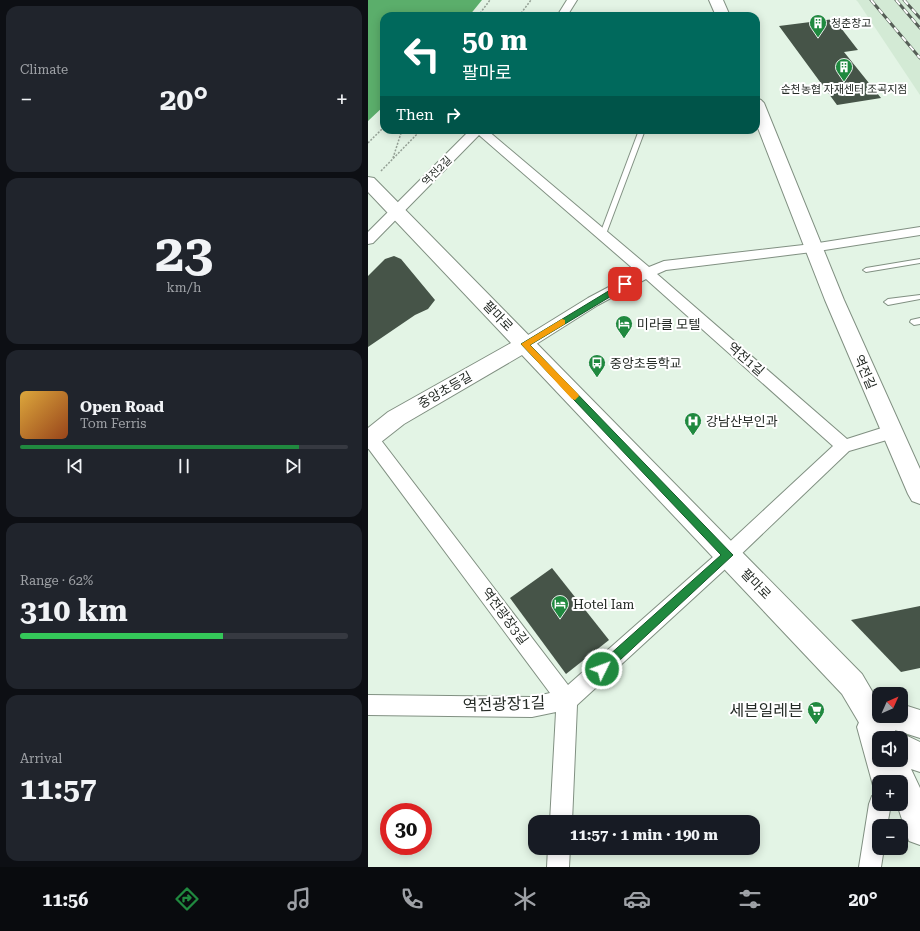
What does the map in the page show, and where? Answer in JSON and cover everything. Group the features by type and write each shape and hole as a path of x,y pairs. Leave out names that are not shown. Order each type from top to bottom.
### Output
{"main road":[{"path":"716,0 721,12"},
{"name":"역전길","path":"760,114 812,248 891,432 920,494"},
{"name":"팔마로","path":"369,182 852,684 885,731"},
{"name":"중앙초등길","path":"369,438 396,418 525,344"},
{"path":"852,684 872,699"},
{"path":"906,731 920,724"},
{"path":"908,750 920,758"},
{"name":"팔마로","path":"900,767 920,830"}],"street":[{"path":"564,12 572,0"},
{"name":"역전2길","path":"368,240 473,134"},
{"name":"역전1길","path":"485,134 647,272 844,446"},
{"path":"525,344 647,272 664,266 812,248 920,230"},
{"path":"560,815 567,700 728,555 844,446 891,432"},
{"name":"역전광장3길","path":"369,438 567,700"},
{"path":"852,684 871,739 880,775"},
{"name":"역전광장1길","path":"368,705 532,707 567,700"},
{"path":"870,867 879,811"},
{"path":"558,867 559,855"}],"lane":[{"path":"603,234 640,134"},
{"path":"866,270 920,262"},
{"path":"888,302 920,297"}],"path":[{"path":"481,12 490,0"},
{"path":"523,12 531,0"},
{"path":"368,143 380,131"},
{"path":"393,159 401,134"},
{"path":"369,182 417,134"}],"shaded area":[{"path":"368,0 482,0 472,12 380,12 380,110 368,121"},
{"path":"856,0 920,0 920,95 858,2"}],"building":[{"path":"834,19 858,50 844,52 881,98 837,105 779,26"},
{"path":"394,256 401,259 435,300 428,309 415,315 368,347 368,276 385,259"},
{"path":"552,568 609,640 566,674 510,598"},
{"path":"920,606 920,668 901,672 851,620"}],"railway":[{"path":"871,0 920,58"},
{"path":"896,0 920,28"},
{"path":"904,0 920,18"}],"slow traffic":[{"path":"562,322 525,344 575,396"}],"place":[{"name":"청춘창고","path":"818,38"},
{"name":"순천농협 자재센터 조곡지점","path":"844,82"},
{"name":"미라클 모텔","path":"624,339"},
{"name":"중앙초등학교","path":"597,378"},
{"name":"강남산부인과","path":"693,436"},
{"name":"Hotel Iam","path":"560,619"},
{"name":"세븐일레븐","path":"816,725"}],"route":[{"path":"602,669 728,555 525,344 625,284"}]}
